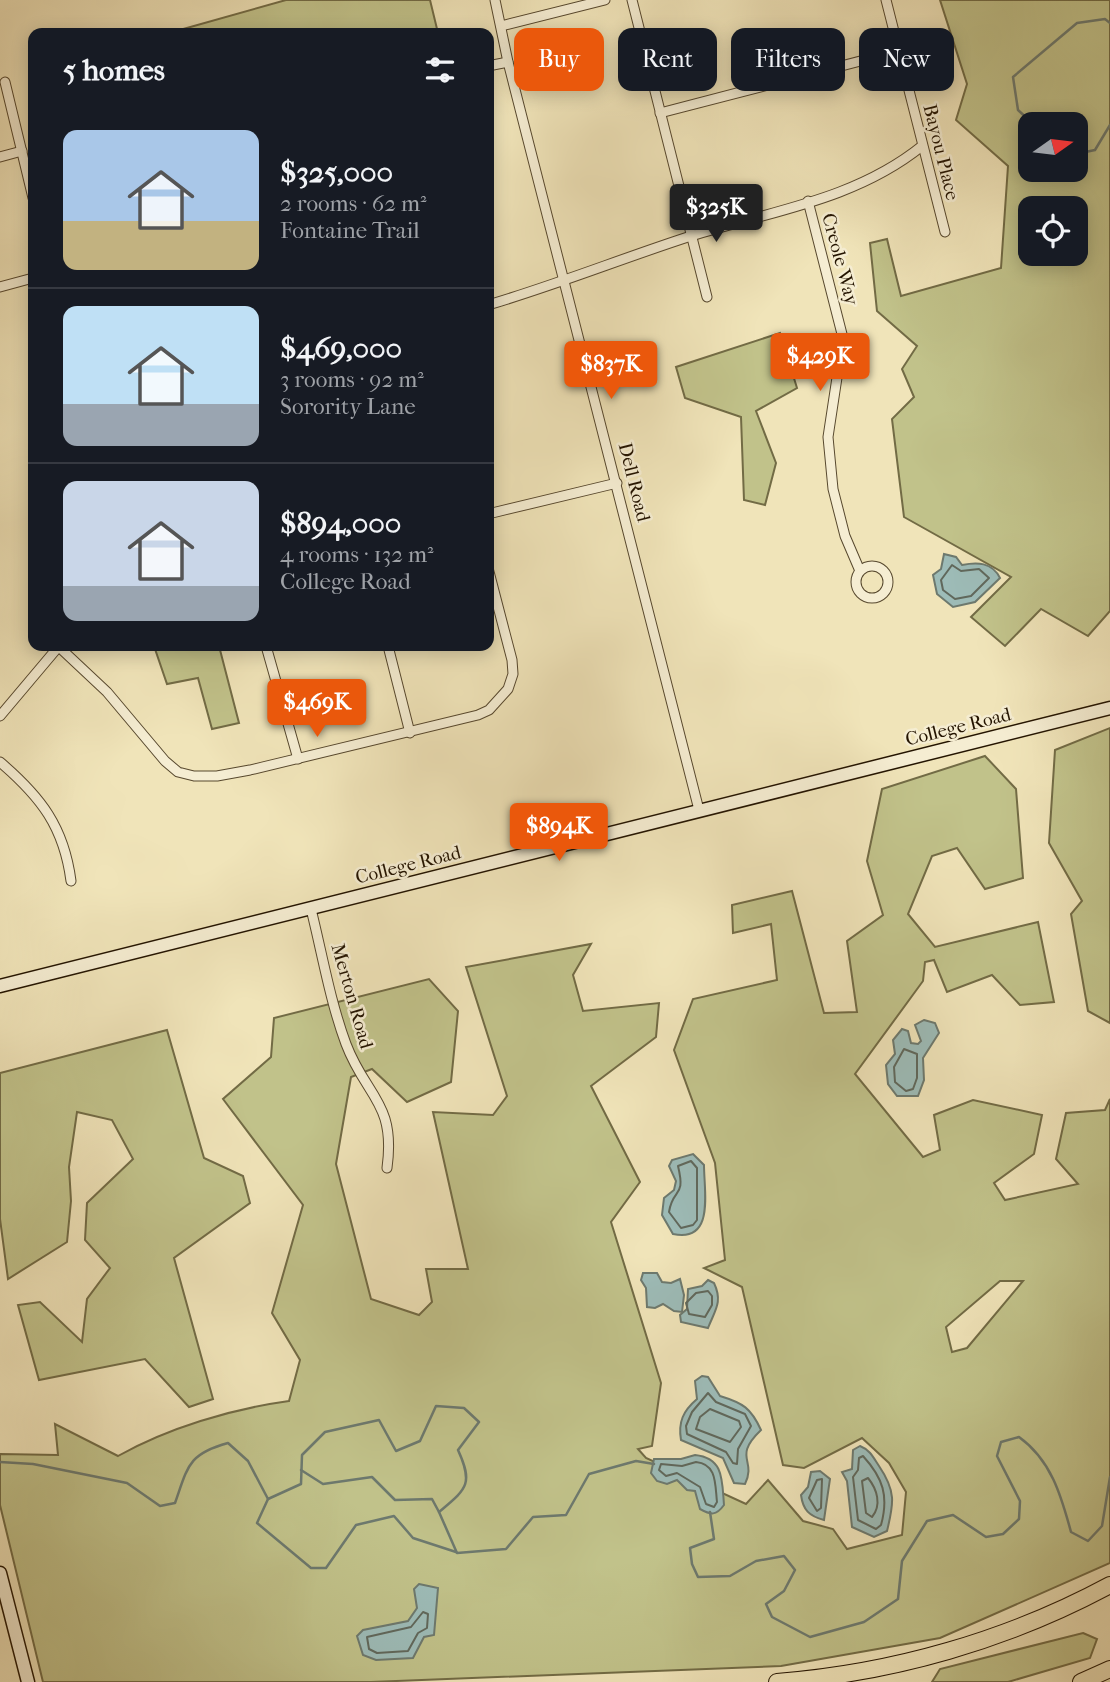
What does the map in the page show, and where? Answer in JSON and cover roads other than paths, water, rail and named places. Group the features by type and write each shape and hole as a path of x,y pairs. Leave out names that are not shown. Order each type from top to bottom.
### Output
{"highway":[{"path":"777,1682 865,1671 950,1650 1029,1623 1110,1585"},
{"path":"1081,1682 1110,1669"}],"street":[{"name":"Dell Road","path":"495,0 508,62 699,810"},
{"path":"501,26 605,0"},
{"path":"632,0 707,297"},
{"name":"Bayou Place","path":"886,0 893,28"},
{"path":"660,113 859,61"},
{"path":"494,65 508,62"},
{"path":"5,82 28,177"},
{"name":"Bayou Place","path":"909,91 945,232"},
{"path":"494,303 692,236 875,179 922,146"},
{"path":"0,157 22,151"},
{"name":"Creole Way","path":"808,201 843,338 828,437 833,489 845,536 860,571"},
{"path":"0,287 28,279"},
{"path":"494,513 617,483"},
{"path":"64,651 107,692 165,761 178,772 218,776 410,733 489,710 508,689 513,674 512,660 494,591"},
{"path":"0,716 55,651"},
{"path":"268,651 298,759"},
{"path":"389,651 410,733"},
{"name":"College Road","path":"0,986 1110,708"},
{"path":"0,762 41,804 60,831 71,881"},
{"name":"Merton Road","path":"311,909 345,1041 383,1109 388,1125 387,1168"},
{"path":"0,1573 27,1682"}],"water":[{"path":"944,554 956,557 962,565 988,566 1000,578 975,602 953,607 937,594 933,575 941,569"},
{"path":"924,1020 935,1023 939,1033 923,1058 924,1080 918,1096 897,1096 888,1084 886,1065 895,1054 893,1040 902,1029 908,1031 911,1043 918,1044 921,1041 915,1025"},
{"path":"693,1154 704,1165 704,1213 696,1231 686,1235 673,1234 662,1215 664,1198 674,1190 676,1181 669,1166 672,1160"},
{"path":"643,1273 657,1273 662,1282 671,1283 680,1279 684,1295 682,1312 674,1311 663,1304 655,1308 647,1307 646,1288 641,1280"},
{"path":"708,1280 714,1283 718,1301 708,1328 681,1322 680,1315 687,1309 688,1289 702,1286"},
{"path":"702,1376 708,1377 720,1396 745,1407 754,1416 761,1430 752,1439 746,1453 748,1476 745,1484 734,1483 723,1458 681,1440 683,1417 697,1399 695,1381"},
{"path":"860,1446 871,1454 891,1490 891,1513 887,1531 874,1537 852,1527 847,1481 842,1472 852,1469 853,1450"},
{"path":"695,1455 711,1461 720,1472 724,1505 716,1513 700,1509 695,1491 687,1490 677,1480 667,1484 657,1481 651,1473 654,1459 681,1459"},
{"path":"820,1471 830,1479 824,1520 808,1512 801,1495 808,1487 811,1472"},
{"path":"419,1584 438,1588 434,1635 424,1637 413,1658 376,1660 363,1655 357,1636 363,1630 408,1621 417,1608 414,1589"}],"waterway":[{"path":"1020,112 1013,77 1077,23 1105,19 1110,23"},
{"path":"1088,151 1095,150 1110,125"},
{"path":"0,1462 33,1464 127,1483 160,1506 175,1503 187,1471 197,1457 228,1443 248,1461 268,1499 301,1484 302,1455 325,1432 379,1420 396,1451 420,1441 436,1406 464,1408 479,1422 458,1450 466,1471 465,1486 456,1498 439,1512 457,1553 506,1549 533,1517 566,1515 589,1474 636,1461 654,1464"},
{"path":"710,1512 714,1539 690,1548 692,1564 698,1577 730,1576 756,1561 784,1556 795,1570 784,1591 766,1604 772,1617 810,1637 864,1622 898,1599 902,1561 927,1521 953,1515 986,1537 1003,1534 1019,1519 1020,1501 997,1456 1001,1442 1019,1437 1039,1456 1059,1492 1071,1532 1088,1541 1102,1526 1110,1477"},
{"path":"301,1470 323,1484 372,1477 395,1500 432,1499 439,1512"},
{"path":"268,1499 257,1523 311,1568 326,1568 356,1525 394,1516 413,1538 456,1552"}]}
